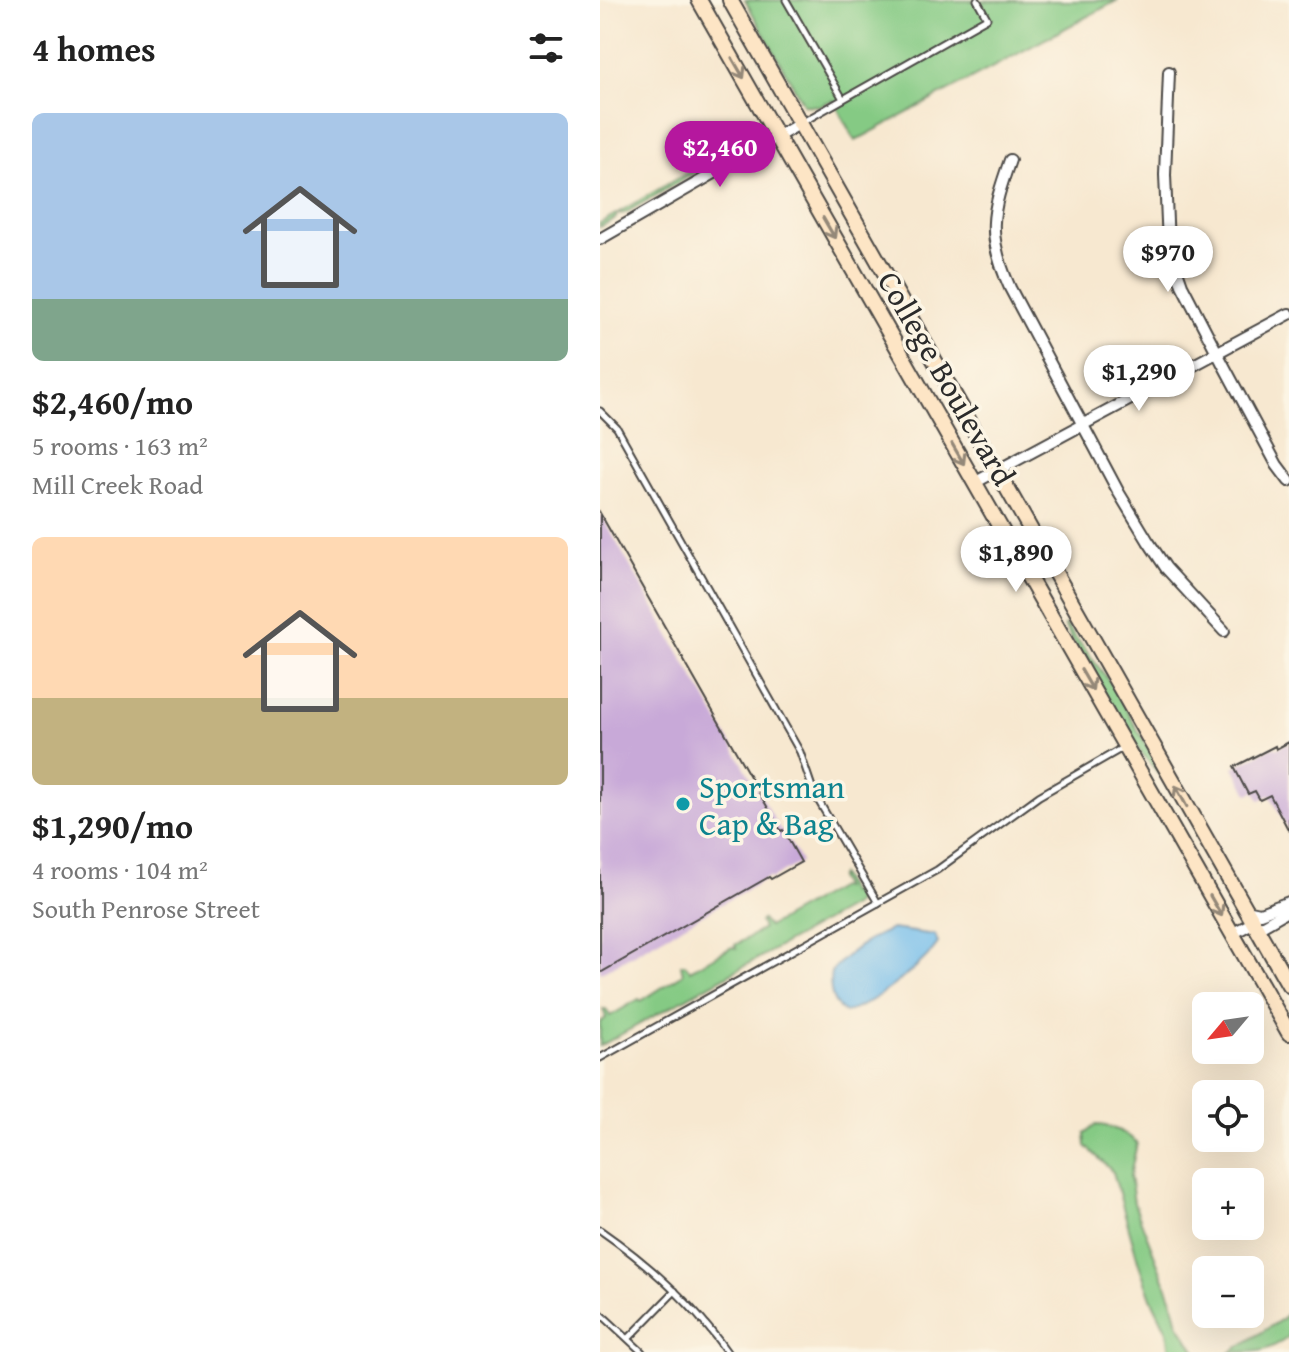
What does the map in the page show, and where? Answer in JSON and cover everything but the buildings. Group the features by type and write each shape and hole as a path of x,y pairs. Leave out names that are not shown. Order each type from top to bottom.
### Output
{"main road":[{"name":"College Boulevard","path":"699,0 1289,1033"},
{"name":"College Boulevard","path":"730,0 1289,985"}],"street":[{"path":"1169,72 1165,175 1168,245 1182,285 1216,352 1277,465 1289,481"},
{"path":"600,239 801,123"},
{"path":"1010,160 997,201 993,242 1010,288 1119,493 1166,568 1224,631"},
{"path":"974,483 1289,314"},
{"path":"1232,934 1260,913 1289,902"},
{"path":"1251,921 1289,910"}],"lane":[{"path":"786,0 843,99"},
{"path":"801,123 987,18 977,0"},
{"path":"600,411 617,428 729,624 800,752 814,793 878,903"},
{"path":"600,1058 937,870 1039,796 1125,747"},
{"path":"600,1230 675,1291 727,1352"},
{"path":"629,1338 675,1291"},
{"path":"600,1313 642,1352"}],"green space":[{"path":"745,0 1118,0 855,141 833,100 818,106 804,105"},
{"path":"744,123 745,133 719,159 625,213 617,214 616,218 600,227 600,223 718,155"},
{"path":"1066,625 1111,683 1173,791 1129,738"},
{"path":"840,875 850,893 860,889 859,899 854,905 600,1046 600,1022 606,1018 603,1009 610,1016 639,999 641,1001 683,974 681,965 685,964 690,970 732,947 736,948 735,945 763,929 762,920 768,927 839,887 843,888 838,879"},
{"path":"1096,1125 1118,1130 1137,1143 1130,1176 1134,1203 1178,1323 1196,1352 1170,1352 1167,1331 1139,1264 1113,1172 1086,1146 1085,1133"},
{"path":"1289,1312 1289,1337 1263,1350 1231,1352 1282,1319"}],"water":[{"path":"892,929 935,935 938,943 895,984 867,1003 844,1012 832,994 831,972 859,947"}],"place":[{"name":"Sportsman Cap & Bag","path":"683,804"}]}
